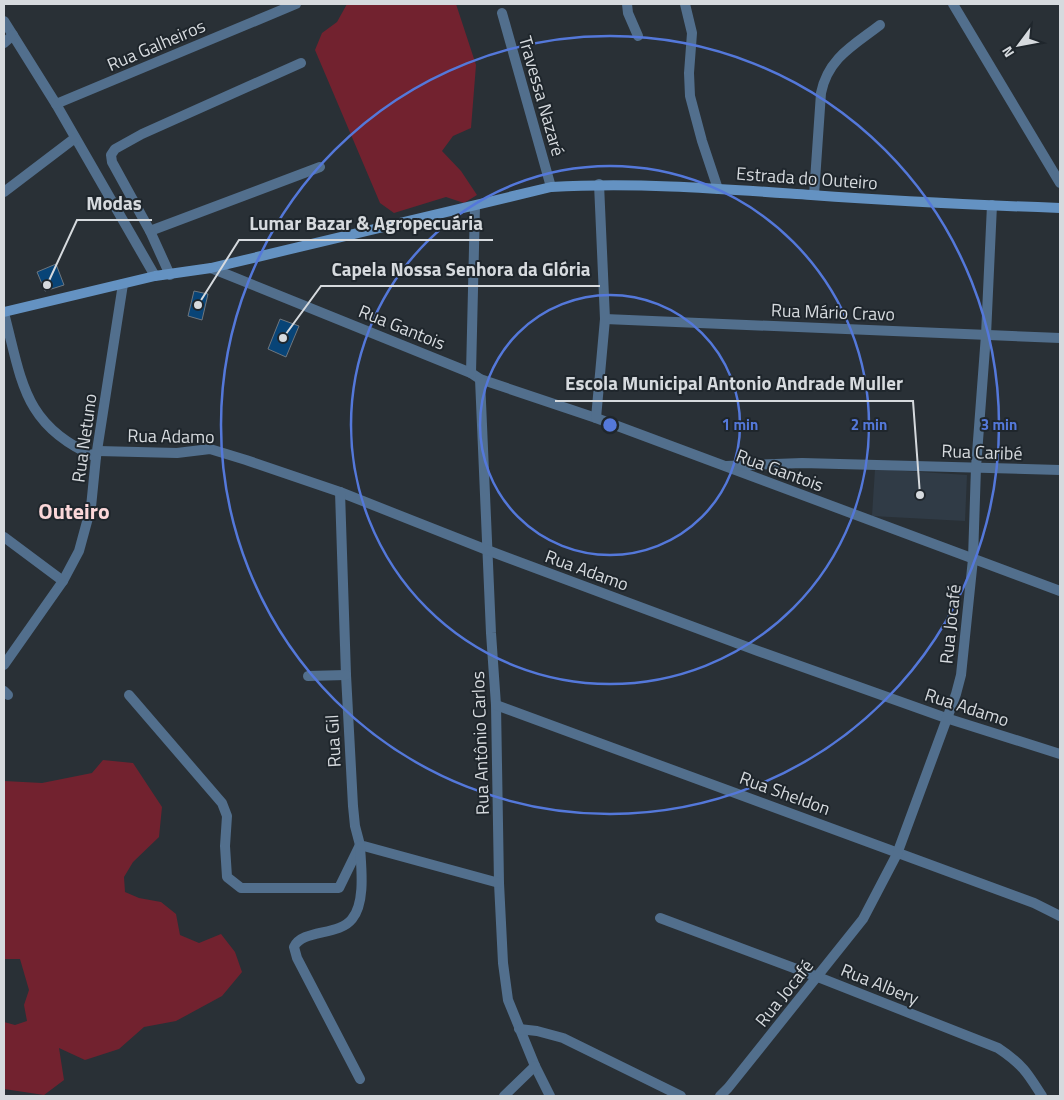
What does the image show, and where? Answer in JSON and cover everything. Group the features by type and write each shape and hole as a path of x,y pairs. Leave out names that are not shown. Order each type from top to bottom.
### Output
{"street":[{"name":"Rua Galheiros","path":"56,104 296,4"},
{"path":"627,4 628,13 638,36"},
{"path":"685,4 692,33 689,73 690,96 718,189"},
{"path":"953,4 1060,183"},
{"name":"Travessa Nazaré","path":"502,13 551,187"},
{"path":"4,21 56,104 155,276"},
{"path":"814,195 821,93 824,80 831,66 844,53 880,25"},
{"path":"4,43 13,35"},
{"path":"170,274 150,231 112,162 111,155 115,149 142,134 301,63"},
{"path":"4,192 75,138"},
{"path":"150,231 320,167"},
{"path":"596,418 605,319 599,184"},
{"name":"Estrada do Outeiro","path":"4,312 155,276 211,268 551,187 599,184 651,185 1060,208"},
{"name":"Rua Jocafé","path":"720,1096 864,919 897,854 956,694 961,675 974,559 976,468 986,335 992,205"},
{"name":"Rua Antônio Carlos","path":"475,206 475,376 496,705 502,963 508,1000 535,1066 550,1096"},
{"name":"Rua Gantois","path":"211,268 475,376 596,418 1060,591"},
{"name":"Rua Netuno","path":"4,665 63,581 79,551 91,507 97,454 123,284"},
{"path":"4,312 26,396 37,414 50,429 79,450 97,454"},
{"name":"Rua Mário Cravo","path":"605,319 1060,338"},
{"name":"Rua Adamo","path":"97,454 177,453 210,449 340,492 487,550 758,651 946,718 1060,754"},
{"name":"Rua Caribé","path":"723,466 802,463 1060,470"},
{"name":"Rua Gil","path":"340,492 346,675 354,826 360,845 362,886 353,918 344,926 298,940 294,947 297,958 360,1079"},
{"path":"4,538 63,581"},
{"path":"308,676 346,675"},
{"path":"128,695 222,803 227,816 225,846 227,877 242,888 340,888 360,845 499,883"},
{"name":"Rua Sheldon","path":"496,705 819,823 897,854 1034,904 1060,916"},
{"name":"Rua Albery","path":"660,918 818,977 998,1048 1015,1059 1027,1072 1042,1096"},
{"path":"519,1029 537,1031 563,1038 681,1096"},
{"path":"504,1096 535,1066"}],"shaded area":[{"path":"347,4 456,4 476,65 471,128 453,136 442,151 461,171 477,195 464,203 446,197 394,213 380,203 315,50 322,33 337,22"},
{"path":"875,469 967,475 965,521 872,516"},
{"path":"103,760 133,763 162,807 159,837 133,862 124,877 125,892 139,898 161,902 176,914 180,935 199,943 221,934 235,952 242,972 222,996 176,1021 144,1027 119,1049 85,1060 59,1048 64,1080 44,1095 4,1089 4,1022 15,1025 27,1021 24,1005 29,990 20,959 4,959 4,781 42,783 92,773"}],"building":[{"path":"56,264 64,285 45,291 37,272"},
{"path":"194,291 208,294 202,320 188,316"},
{"path":"280,319 299,326 286,357 268,349"}],"place":[{"name":"Modas","path":"47,285"},
{"name":"Lumar Bazar & Agropecuária","path":"198,305"},
{"name":"Capela Nossa Senhora da Glória","path":"283,338"},
{"name":"Escola Municipal Antonio Andrade Muller","path":"920,495"}],"district":[{"name":"Outeiro","path":"74,511"}]}
